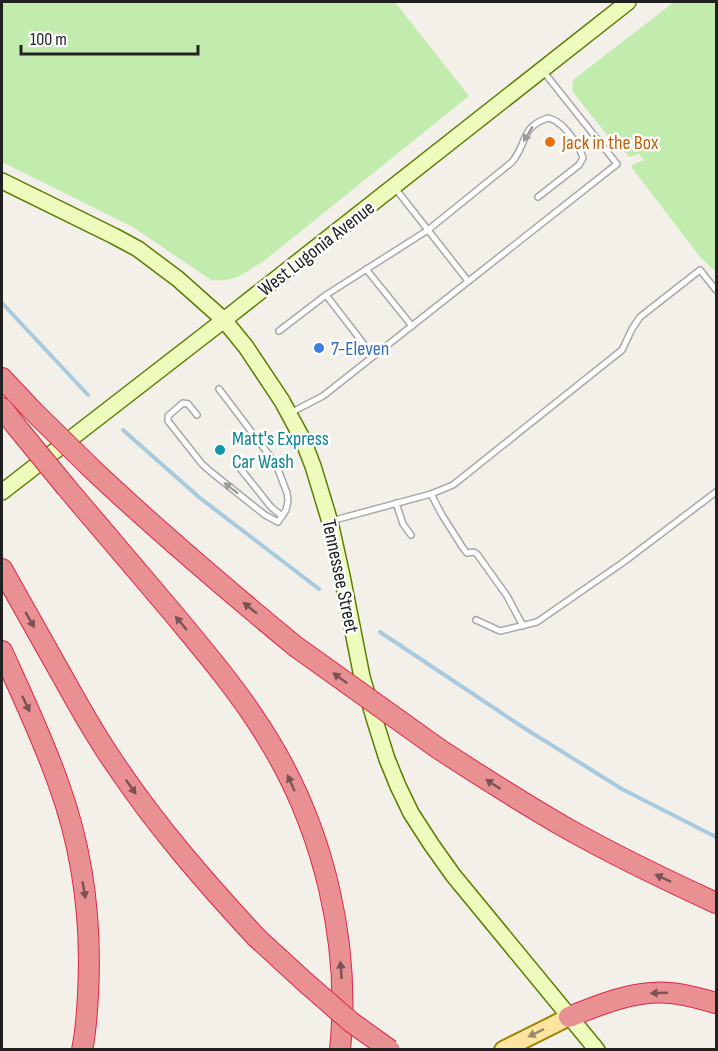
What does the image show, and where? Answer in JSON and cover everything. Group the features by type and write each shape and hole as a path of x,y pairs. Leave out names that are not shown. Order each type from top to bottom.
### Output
{"highway":[{"path":"2,378 137,512 295,646 439,749 504,791 570,830 646,870 717,903"},
{"path":"2,408 207,653 269,740 287,774 305,814 321,860 340,946 343,991 340,1050"},
{"path":"2,569 80,707 115,765 147,810 213,890 256,937 351,1022 390,1050"},
{"path":"2,651 60,787 77,846 86,900 90,957 86,1032 82,1050"},
{"path":"569,1017 610,1001 641,994 668,993 717,1003"}],"main road":[{"name":"West Lugonia Avenue","path":"2,492 628,2"},
{"name":"Tennessee Street","path":"2,181 138,249 178,279 224,320 246,347 278,394 302,438 313,466 330,522 362,677 381,740 411,813 453,875 597,1050"},
{"path":"503,1050 569,1017"}],"lane":[{"path":"289,414 323,396 617,164 541,69"},
{"path":"279,331 326,295 428,230 512,162 518,155 528,130 548,118 558,122 580,149 583,158 579,165 538,197"},
{"path":"394,187 468,281"},
{"path":"366,269 412,326"},
{"path":"330,522 431,494 453,485 622,350 640,317 700,270 717,290"},
{"path":"326,295 373,356"},
{"path":"197,415 188,404 183,403 168,416 168,420 202,464 265,515 278,522 288,501 276,464 219,390"},
{"path":"239,467 271,507 282,516"},
{"path":"476,620 500,631 537,622 626,561 717,492"},
{"path":"431,494 467,553 477,554 507,596 524,626"},
{"path":"396,503 403,524 411,535"}],"green space":[{"path":"2,2 395,2 469,96 265,260 236,277 213,281 131,226 2,162"},
{"path":"674,2 716,2 716,272 701,258 632,168 632,165 644,160 639,154 629,157 623,150 620,151 572,91 573,80"}],"waterway":[{"path":"2,303 88,395"},
{"path":"123,430 200,498 319,589"},
{"path":"380,632 521,726 622,789 716,837"}],"place":[{"name":"Jack in the Box","path":"550,142"},
{"name":"7-Eleven","path":"319,348"},
{"name":"Matt's Express Car Wash","path":"220,450"}]}
